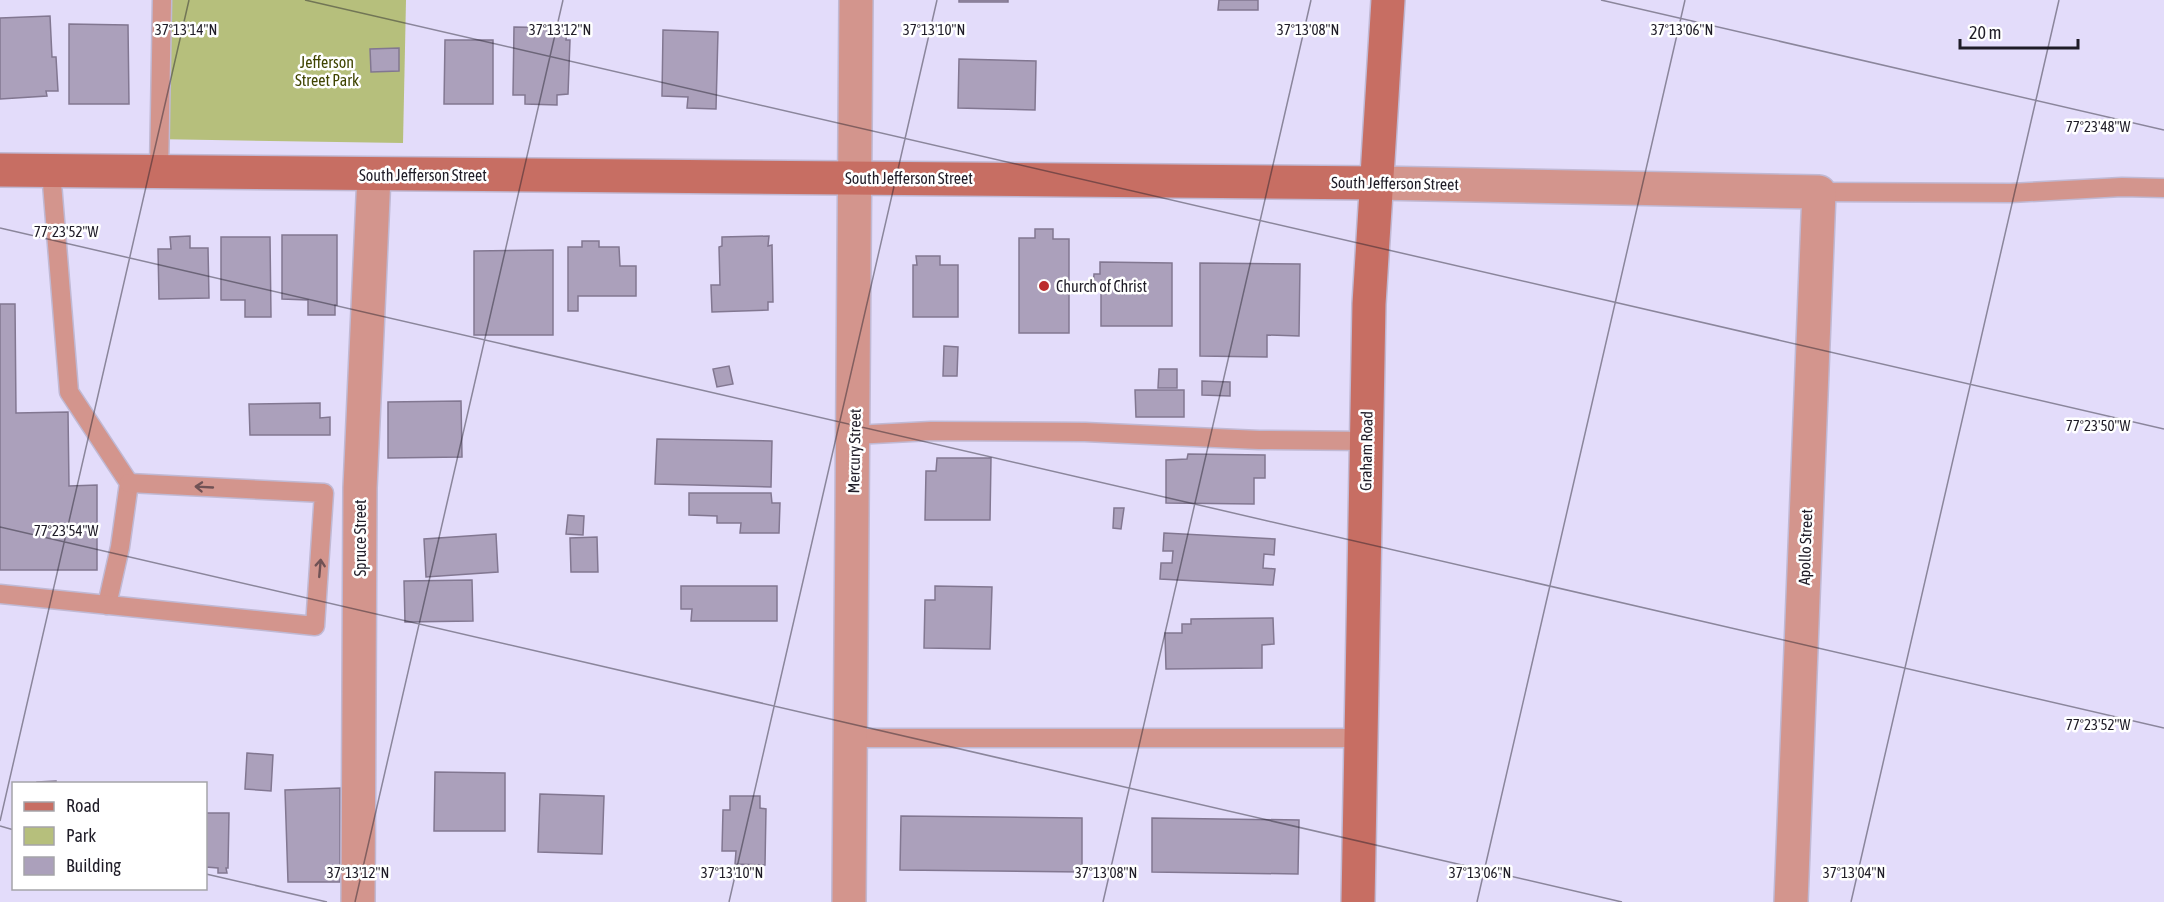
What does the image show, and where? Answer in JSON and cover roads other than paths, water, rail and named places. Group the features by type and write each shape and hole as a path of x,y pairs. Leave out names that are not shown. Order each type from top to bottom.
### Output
{"street":[{"name":"Mercury Street","path":"849,902 856,0"},
{"name":"Graham Road","path":"1358,902 1369,304 1388,0"},
{"name":"South Jefferson Street","path":"0,170 1377,183 1819,192"},
{"name":"Spruce Street","path":"358,902 360,488 374,175"},
{"name":"Apollo Street","path":"1791,902 1819,192"}],"lane":[{"path":"159,172 162,0"},
{"path":"51,171 69,393 129,483 120,547 107,605"},
{"path":"1819,192 2011,193 2122,187 2164,188"},
{"path":"854,435 932,431 1085,432 1259,440 1366,441"},
{"path":"0,594 315,626 324,493 129,483"},
{"path":"851,738 1361,738"}],"place":[{"name":"Church of Christ","path":"1044,286"}],"park label":[{"name":"Jefferson Street Park","path":"327,71"}]}
